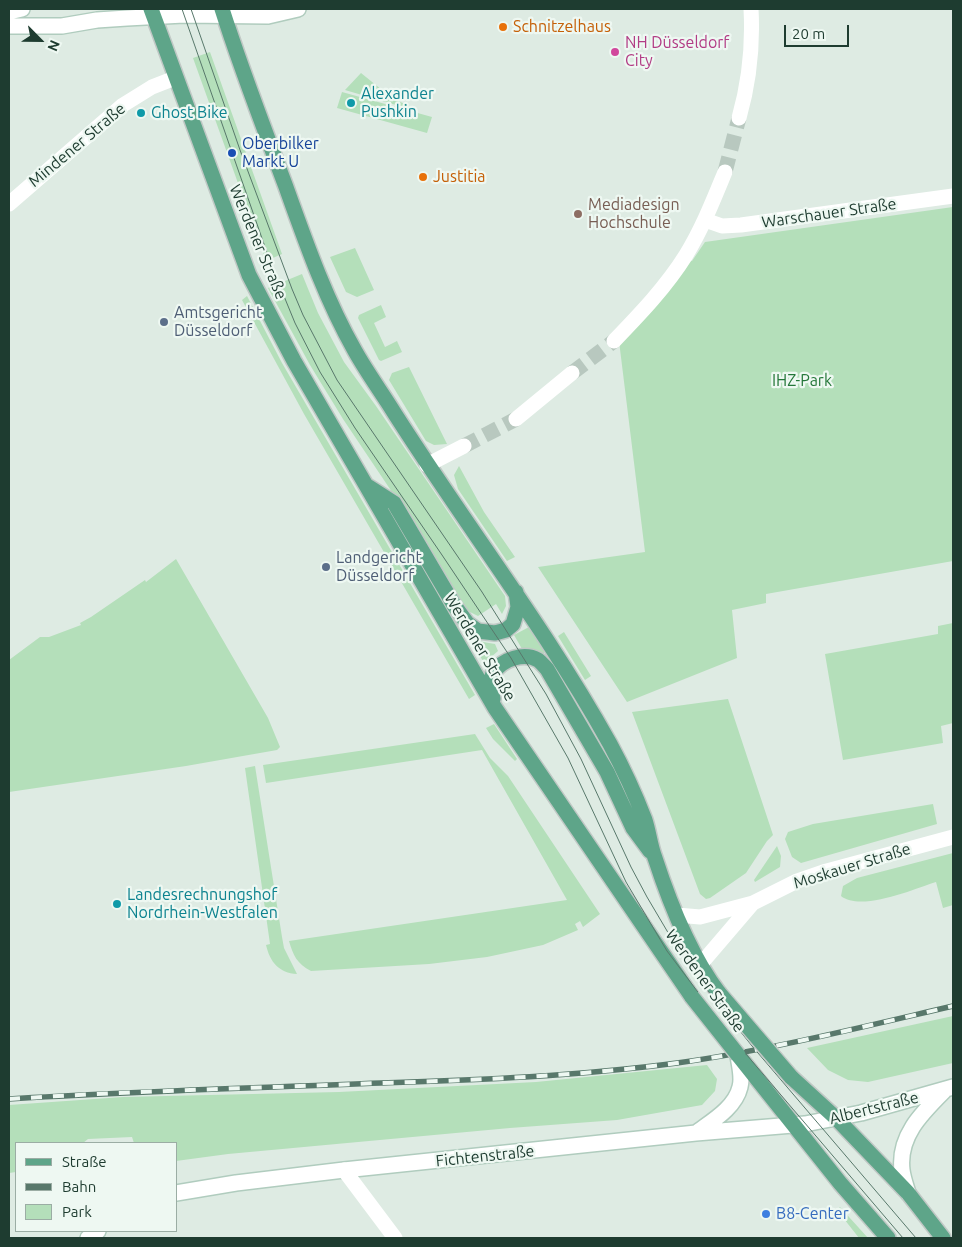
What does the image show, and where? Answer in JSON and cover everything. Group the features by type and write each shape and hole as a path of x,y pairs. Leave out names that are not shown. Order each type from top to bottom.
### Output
{"main road":[{"name":"Werdener Straße","path":"223,12 309,251 333,307 356,352 427,465 516,592 573,680 611,746 646,822 654,856 677,915 700,965 718,993 791,1077 837,1119 908,1193 943,1238"},
{"name":"Werdener Straße","path":"152,13 254,286 294,361 496,708 692,997 794,1126 888,1238"},
{"path":"366,485 394,503 454,606 467,623 478,631 494,633 506,630 513,624 518,607 516,592"},
{"path":"496,708 491,689 494,672 511,658 523,657 537,660 546,669 607,772 633,828 654,856"}],"street":[{"path":"9,12 22,9"},
{"path":"9,26 62,26 152,13 223,12 268,16 298,9"},
{"path":"739,118 748,74 752,26 751,9"},
{"name":"Mindener Straße","path":"9,204 124,105 152,87 175,78"},
{"path":"614,341 646,308 685,256 705,220 725,172"},
{"name":"Warschauer Straße","path":"705,220 722,226 741,225 953,196"},
{"path":"516,420 572,373"},
{"path":"427,465 464,446"},
{"name":"Moskauer Straße","path":"677,915 700,917 753,903 797,881 823,872 953,837"},
{"name":"Moskauer Straße","path":"700,965 753,903"},
{"path":"696,1133 722,1114 731,1104 740,1088 741,1076 738,1055"},
{"path":"908,1193 902,1171 902,1155 906,1138 913,1125 949,1088"},
{"name":"Albertstraße","path":"794,1126 837,1119 949,1088"},
{"name":"Fichtenstraße","path":"178,1193 236,1183 344,1170 696,1133 794,1126"},
{"path":"344,1170 394,1238"}],"green space":[{"path":"210,52 282,254 266,261 193,58"},
{"path":"361,73 392,98 411,107 413,110 345,90"},
{"path":"342,92 432,117 427,133 337,108"},
{"name":"IHZ-Park","path":"953,207 953,561 766,594 766,603 732,610 737,658 627,702 538,567 645,552 619,341 688,260 692,261 705,242"},
{"path":"355,248 374,290 357,297 346,292 330,257"},
{"path":"302,274 318,313 344,362 505,596 506,606 502,614 496,604 478,616 464,609 398,501 343,419 310,365 268,288"},
{"path":"247,296 282,363 475,695 469,699 304,414 242,300"},
{"path":"381,305 386,317 374,323 385,347 397,341 402,352 381,361 358,318 359,315"},
{"path":"409,367 447,444 434,445 426,441 389,380 392,373"},
{"path":"459,466 484,512 515,557 507,561 458,489 454,475"},
{"path":"176,559 268,718 280,747 277,750 186,766 9,792 9,660 40,637 49,637 81,625 80,623 145,580 146,582"},
{"path":"953,623 953,723 941,726 943,743 843,760 825,654 938,634 938,626"},
{"path":"529,627 545,651 543,655 522,649 514,635"},
{"path":"564,632 591,676 585,680 558,636"},
{"path":"470,638 495,644 498,651 484,663"},
{"path":"728,699 773,835 746,873 706,899 700,894 632,712"},
{"path":"494,724 517,759 515,761 493,739 486,728"},
{"path":"475,734 490,758 508,776 600,914 583,927 580,921 575,924 578,930 543,945 487,957 429,964 311,971 306,968 296,959 289,941 567,900 482,750 266,783 263,765"},
{"path":"255,766 284,948 297,974 276,966 270,957 266,945 270,944 245,768"},
{"path":"933,804 937,824 801,863 792,857 785,839 788,832 813,824"},
{"path":"777,846 781,856 780,867 755,882 754,880"},
{"path":"953,853 953,905 943,908 936,882 888,898 861,902 841,896 843,886 857,878"},
{"path":"953,1016 953,1063 868,1082 848,1080 828,1070 807,1048"},
{"path":"707,1065 717,1079 715,1091 702,1105 617,1120 228,1154 178,1161 178,1142 134,1142 132,1137 88,1139 84,1142 15,1142 15,1172 9,1173 9,1105 123,1097 339,1092 536,1082"},
{"path":"840,1207 868,1238 859,1238 837,1210"}],"tunnel":[{"path":"725,172 739,118"},
{"path":"572,373 614,341"},
{"path":"464,446 516,419"}],"tram line":[{"path":"182,9 272,267 295,323 320,372 355,428 511,658 568,758 626,882 667,951 734,1040 903,1238"},
{"path":"191,9 240,150 292,289 303,315 337,380 482,592 546,694 581,759 631,867 673,941 704,986 752,1046 916,1238"}],"railway":[{"path":"9,1099 492,1079 603,1071 677,1063 747,1052 953,1006"}],"place":[{"name":"Schnitzelhaus","path":"503,27"},
{"name":"NH Düsseldorf City","path":"615,52"},
{"name":"Alexander Pushkin","path":"351,103"},
{"name":"Ghost Bike","path":"141,113"},
{"name":"Oberbilker Markt U","path":"232,153"},
{"name":"Justitia","path":"423,177"},
{"name":"Mediadesign Hochschule","path":"578,214"},
{"name":"Amtsgericht Düsseldorf","path":"164,322"},
{"name":"Landgericht Düsseldorf","path":"326,567"},
{"name":"Landesrechnungshof Nordrhein-Westfalen","path":"117,904"},
{"name":"B8-Center","path":"766,1214"}]}
